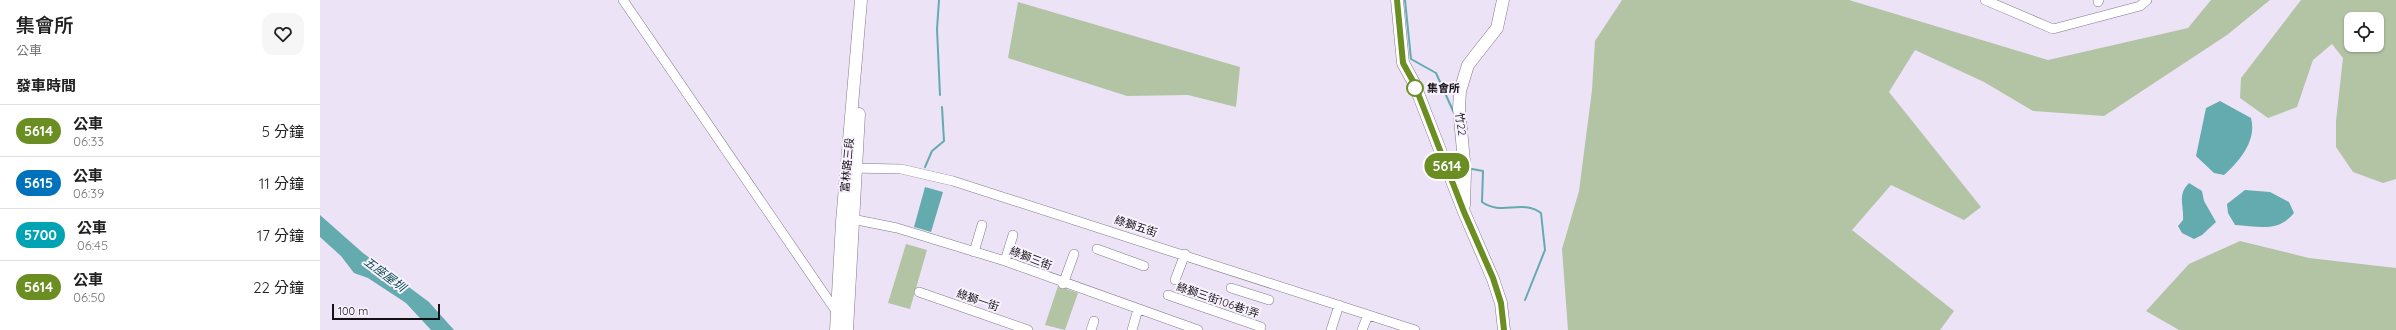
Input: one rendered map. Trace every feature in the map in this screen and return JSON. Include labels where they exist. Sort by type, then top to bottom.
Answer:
[{"type":"main road","name":"富林路三段","points":[[845,329],[852,219],[851,168],[861,0]]},
{"type":"main road","name":"富林路三段","points":[[845,329],[837,313],[869,0]]},
{"type":"main road","points":[[1397,0],[1403,63],[1414,83],[1464,212],[1493,278],[1501,303],[1504,330]]},
{"type":"main road","name":"竹22","points":[[1464,212],[1466,172],[1459,108],[1460,92],[1468,66],[1489,41],[1497,28],[1503,0]]},
{"type":"street","points":[[623,0],[837,313]]},
{"type":"street","points":[[1985,0],[2054,29],[2140,6],[2147,0]]},
{"type":"street","name":"綠獅五街","points":[[851,168],[901,169],[954,181],[1368,314],[1389,326],[1415,330]]},
{"type":"street","name":"綠獅三街","points":[[852,219],[897,228],[1005,261],[1063,284],[1198,330]]},
{"type":"street","points":[[974,252],[982,225]]},
{"type":"street","points":[[1005,261],[1013,235]]},
{"type":"street","points":[[1097,249],[1144,266]]},
{"type":"street","points":[[1063,284],[1074,254]]},
{"type":"street","points":[[1175,280],[1185,254]]},
{"type":"street","points":[[1232,288],[1269,300]]},
{"type":"street","name":"綠獅一街","points":[[919,292],[1028,330]]},
{"type":"street","name":"綠獅三街106巷1弄","points":[[1168,295],[1261,327]]},
{"type":"street","points":[[1331,330],[1339,305]]},
{"type":"street","points":[[1132,330],[1138,309]]},
{"type":"street","points":[[1362,330],[1368,314]]},
{"type":"shaded area","points":[[1622,0],[1849,0],[2048,60],[2188,28],[2211,0],[2270,0],[2227,35],[2104,116],[2033,111],[1984,82],[1915,50],[1889,92],[1981,207],[1964,220],[1891,185],[1852,230],[1954,311],[1940,330],[1568,330],[1562,249],[1579,191],[1592,90],[1595,41]]},
{"type":"shaded area","points":[[2301,0],[2396,0],[2396,179],[2383,183],[2353,172],[2336,147],[2336,121],[2343,58],[2332,44],[2313,60],[2297,107],[2268,118],[2240,98],[2241,78]]},
{"type":"shaded area","points":[[1018,2],[1240,67],[1236,107],[1188,95],[1127,96],[1008,58]]},
{"type":"shaded area","points":[[2240,241],[2309,258],[2396,268],[2396,330],[2179,330],[2146,311],[2189,264]]},
{"type":"shaded area","points":[[906,244],[927,250],[910,309],[888,303]]},
{"type":"shaded area","points":[[1058,286],[1078,293],[1065,330],[1045,325]]},
{"type":"water","points":[[2220,101],[2251,118],[2252,126],[2252,134],[2246,150],[2224,175],[2214,173],[2196,156],[2206,108]]},
{"type":"water","points":[[2189,183],[2202,191],[2204,201],[2216,222],[2202,235],[2194,239],[2182,233],[2178,226],[2183,220],[2183,192]]},
{"type":"water","points":[[925,187],[943,192],[931,232],[914,227]]},
{"type":"water","points":[[2245,190],[2270,192],[2289,202],[2294,213],[2288,219],[2274,226],[2260,227],[2235,225],[2228,213],[2227,204]]},
{"type":"water","name":"五座屋圳","points":[[320,215],[363,253],[429,302],[454,330],[431,330],[406,303],[368,278],[354,273],[341,256],[320,237]]},
{"type":"waterway","points":[[939,0],[937,29],[940,95]]},
{"type":"waterway","points":[[1405,0],[1411,59],[1436,73],[1454,113]]},
{"type":"waterway","points":[[925,167],[932,151],[944,141],[942,107]]},
{"type":"waterway","points":[[1472,169],[1483,171],[1482,202],[1497,208],[1526,207],[1541,213],[1545,250],[1525,300]]},
{"type":"bus line","name":"5614","points":[[1397,0],[1403,63],[1414,83],[1451,175],[1464,212],[1493,278],[1501,303],[1501,314],[1504,330]]},
{"type":"place","name":"集會所","points":[[1415,88]]}]
